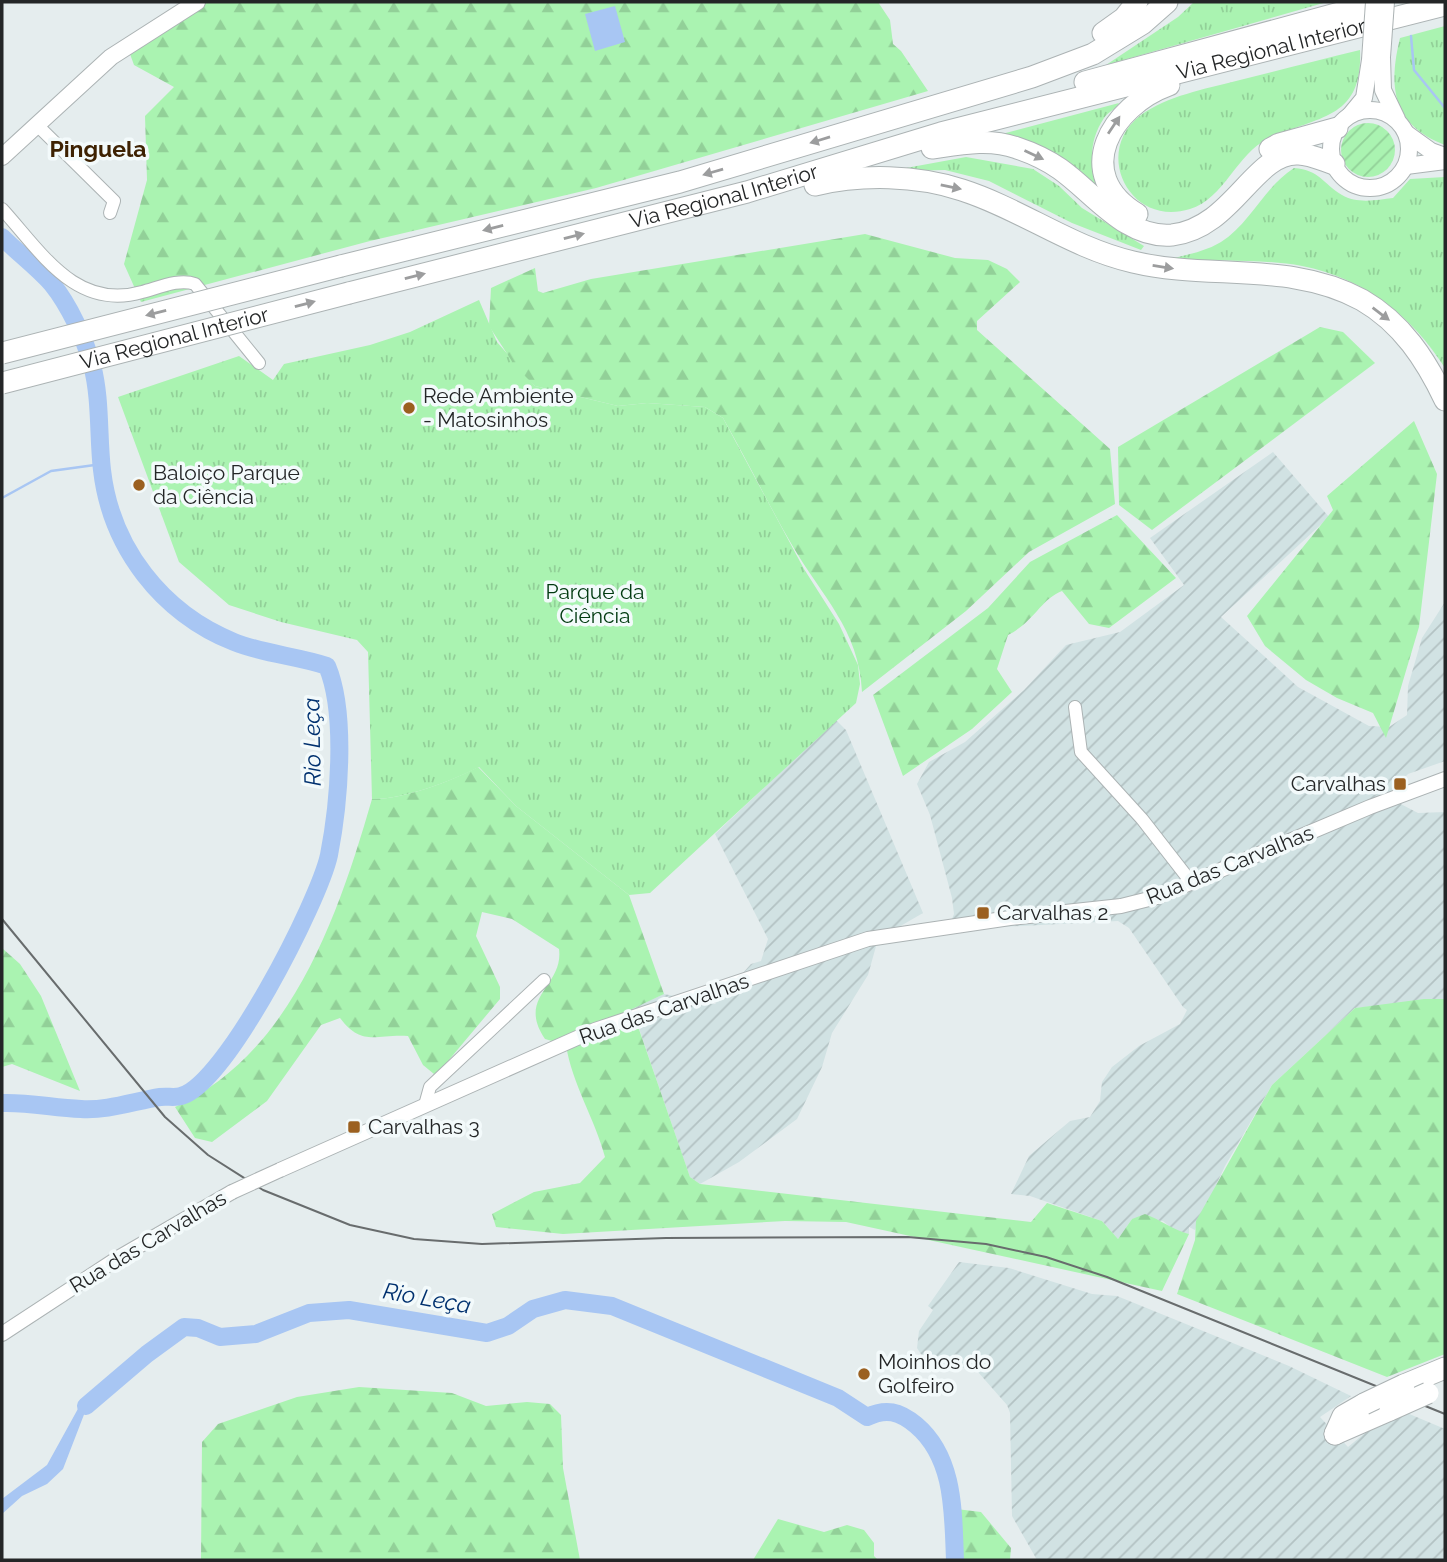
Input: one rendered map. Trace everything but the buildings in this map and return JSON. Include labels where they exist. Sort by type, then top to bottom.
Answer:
[{"type":"highway","points":[[1032,77],[1110,29],[1137,2]]},
{"type":"highway","name":"Via Regional Interior","points":[[2,353],[680,182],[1032,77],[1093,54],[1142,23],[1167,2]]},
{"type":"highway","points":[[862,128],[922,124],[1380,2]]},
{"type":"highway","name":"Via Regional Interior","points":[[2,383],[747,192],[941,133],[1445,5]]},
{"type":"highway","points":[[1255,55],[1157,90],[1126,109],[1108,135],[1104,169],[1108,184],[1127,208],[1157,222],[1194,217],[1218,203],[1248,167],[1271,148],[1343,122]]},
{"type":"highway","points":[[871,156],[963,143],[988,142],[1014,146],[1060,169],[1100,203],[1137,229],[1152,234],[1169,235],[1190,232],[1210,223],[1257,175],[1282,156],[1310,155],[1334,164]]},
{"type":"highway","points":[[747,192],[782,193],[853,178],[923,182],[961,189],[1098,251],[1132,262],[1196,271],[1280,276],[1318,283],[1363,301],[1389,320],[1411,341],[1431,369],[1445,400]]},
{"type":"highway","points":[[1436,1388],[1335,1434],[1343,1416],[1445,1368]]},
{"type":"main road","points":[[2,157],[111,57],[197,2]]},
{"type":"main road","points":[[1374,2],[1376,58],[1383,90],[1409,144],[1406,166],[1398,177],[1376,188],[1350,183],[1334,164],[1331,152],[1343,122],[1364,98],[1376,58],[1386,2]]},
{"type":"main road","points":[[1343,122],[1360,111],[1382,111],[1431,151],[1445,159]]},
{"type":"main road","points":[[1406,166],[1445,159]]},
{"type":"street","points":[[36,124],[114,201],[110,213]]},
{"type":"street","points":[[2,209],[76,287],[117,297],[180,282],[195,284],[259,363]]},
{"type":"street","points":[[1075,707],[1081,752],[1142,819],[1191,882]]},
{"type":"street","name":"Rua das Carvalhas","points":[[2,1334],[118,1258],[232,1192],[596,1030],[868,939],[1010,918],[1121,906],[1157,897],[1370,807],[1445,779]]},
{"type":"street","points":[[425,1105],[430,1087],[544,979]]},
{"type":"shaded area","points":[[1273,452],[1329,517],[1221,617],[1298,687],[1369,726],[1389,727],[1407,715],[1408,686],[1422,638],[1445,602],[1445,761],[1408,774],[1398,784],[1395,801],[1418,813],[1445,812],[1445,999],[1355,1008],[1272,1085],[1225,1166],[1195,1230],[1189,1227],[1189,1234],[1175,1231],[1163,1221],[1132,1219],[1118,1239],[1102,1221],[1030,1196],[1011,1194],[1029,1156],[1070,1121],[1090,1117],[1100,1101],[1102,1082],[1112,1067],[1139,1046],[1180,1024],[1187,1010],[1129,928],[1118,921],[960,929],[950,924],[954,914],[952,898],[930,815],[917,784],[929,762],[965,742],[1024,690],[1066,645],[1120,632],[1184,585],[1150,538]]},
{"type":"shaded area","points":[[836,720],[846,730],[923,913],[878,939],[868,975],[832,1033],[822,1067],[797,1119],[739,1162],[700,1184],[690,1177],[632,1008],[664,994],[715,1004],[751,964],[761,961],[768,939],[715,834]]},
{"type":"shaded area","points":[[959,1262],[1009,1268],[1092,1294],[1117,1296],[1289,1366],[1351,1396],[1320,1417],[1348,1447],[1371,1428],[1407,1413],[1445,1429],[1445,1560],[1037,1560],[1012,1516],[1010,1413],[1007,1405],[978,1372],[970,1367],[947,1370],[928,1365],[917,1348],[919,1331],[933,1310],[928,1306]]},
{"type":"green space","points":[[208,2],[878,2],[890,20],[893,44],[901,51],[928,91],[596,188],[370,241],[141,302],[124,264],[147,180],[145,116],[174,87],[134,65],[130,54]]},
{"type":"green space","points":[[1194,2],[1327,2],[1106,65],[1178,17]]},
{"type":"green space","points":[[1445,26],[1445,145],[1427,137],[1404,115],[1395,88],[1395,73],[1400,38]]},
{"type":"green space","points":[[1360,50],[1359,73],[1354,90],[1346,103],[1320,119],[1268,139],[1257,146],[1202,204],[1190,209],[1168,212],[1150,207],[1135,197],[1124,183],[1119,166],[1119,148],[1127,130],[1151,108],[1199,90]]},
{"type":"green space","points":[[1119,103],[1104,118],[1093,146],[1093,165],[1103,193],[1042,147],[1015,138],[999,138],[998,135]]},
{"type":"green space","points":[[1368,123],[1387,131],[1395,150],[1387,169],[1368,177],[1349,169],[1341,150],[1349,131]]},
{"type":"green space","points":[[966,157],[1033,169],[1059,186],[1082,208],[1144,246],[1141,250],[1072,223],[989,181],[945,170],[906,171],[906,168]]},
{"type":"green space","points":[[1294,168],[1310,171],[1342,195],[1361,200],[1393,198],[1410,179],[1445,177],[1445,368],[1402,316],[1366,290],[1346,280],[1325,272],[1287,264],[1174,258],[1210,248],[1221,242],[1240,226],[1274,185]]},
{"type":"green space","points":[[865,234],[955,258],[988,260],[1007,269],[1020,282],[977,321],[977,330],[1110,449],[1115,504],[1029,552],[966,611],[862,692],[854,650],[837,614],[803,564],[723,418],[705,407],[647,403],[618,406],[535,386],[515,366],[489,326],[491,288],[535,268],[538,291],[543,293],[591,279]]},
{"type":"green space","name":"Parque da Ciência","points":[[479,300],[497,342],[535,386],[618,406],[647,403],[705,407],[723,418],[804,569],[839,624],[858,665],[860,684],[856,703],[650,893],[629,895],[516,806],[479,767],[426,789],[372,799],[368,652],[357,640],[281,622],[229,605],[179,562],[118,397],[239,356],[273,380],[284,364],[370,345],[410,332]]},
{"type":"green space","points":[[1320,327],[1343,332],[1375,363],[1152,530],[1119,505],[1118,447]]},
{"type":"green space","points":[[1414,421],[1437,474],[1419,627],[1386,738],[1373,713],[1337,698],[1306,680],[1265,646],[1247,616],[1333,510],[1327,496]]},
{"type":"green space","points":[[1117,515],[1176,578],[1109,628],[1089,624],[1062,591],[1055,595],[1008,635],[997,669],[1012,692],[972,729],[903,776],[873,695],[988,608],[1030,562]]},
{"type":"green space","points":[[478,767],[516,806],[629,895],[664,994],[632,1009],[690,1177],[700,1184],[1031,1222],[1047,1203],[1102,1221],[1118,1239],[1132,1219],[1145,1214],[1189,1234],[1162,1291],[846,1222],[785,1221],[563,1234],[496,1227],[492,1214],[534,1192],[580,1183],[605,1157],[573,1074],[566,1045],[545,1039],[537,1024],[538,1001],[555,973],[559,962],[559,949],[512,919],[482,912],[476,936],[500,987],[500,999],[438,1073],[434,1074],[423,1065],[408,1036],[362,1036],[355,1033],[340,1018],[321,1025],[267,1101],[212,1142],[195,1138],[175,1107],[216,1083],[250,1053],[280,1016],[305,976],[326,933],[344,888],[372,799],[426,789]]},
{"type":"green space","points":[[2,948],[20,964],[41,996],[80,1091],[12,1064],[2,1067]]},
{"type":"green space","points":[[1445,999],[1445,1354],[1387,1377],[1177,1294],[1195,1240],[1196,1221],[1272,1085],[1355,1008]]},
{"type":"green space","points":[[359,1387],[452,1393],[486,1406],[527,1402],[550,1404],[561,1415],[563,1468],[580,1560],[201,1560],[202,1442],[218,1424],[297,1397]]},
{"type":"green space","points":[[948,1508],[981,1512],[1011,1548],[1010,1560],[950,1560],[946,1527]]},
{"type":"green space","points":[[778,1519],[824,1532],[847,1525],[864,1530],[874,1543],[874,1556],[878,1560],[753,1560]]},
{"type":"water","points":[[615,6],[625,42],[595,51],[585,14]]},
{"type":"water","points":[[102,1383],[105,1394],[85,1412],[63,1469],[47,1484],[22,1496],[2,1514],[2,1499],[47,1465],[85,1396]]},
{"type":"waterway","points":[[1411,36],[1414,70],[1445,108]]},
{"type":"waterway","name":"Rio Leça","points":[[2,237],[52,284],[70,312],[85,344],[97,391],[102,470],[107,499],[116,526],[144,574],[184,614],[208,629],[245,646],[327,666],[337,708],[339,733],[336,811],[329,855],[322,878],[290,948],[245,1027],[222,1060],[200,1084],[179,1097],[160,1097],[100,1109],[2,1103]]},
{"type":"waterway","points":[[2,498],[51,471],[102,464]]},
{"type":"waterway","name":"Rio Leça","points":[[86,1406],[147,1354],[184,1327],[198,1328],[220,1337],[256,1334],[309,1313],[349,1310],[487,1333],[508,1326],[533,1309],[565,1300],[612,1306],[838,1398],[867,1417],[880,1412],[892,1412],[910,1420],[929,1438],[945,1470],[952,1505],[955,1560]]},
{"type":"tram line","points":[[2,919],[165,1117],[208,1155],[263,1190],[350,1225],[414,1239],[482,1244],[666,1238],[908,1237],[986,1244],[1046,1257],[1107,1277],[1445,1414]]},
{"type":"place","name":"Rede Ambiente - Matosinhos","points":[[409,408]]},
{"type":"place","name":"Baloiço Parque da Ciência","points":[[139,485]]},
{"type":"place","name":"Carvalhas","points":[[1400,784]]},
{"type":"place","name":"Carvalhas 2","points":[[983,913]]},
{"type":"place","name":"Carvalhas 3","points":[[354,1127]]},
{"type":"place","name":"Moinhos do Golfeiro","points":[[864,1374]]},
{"type":"district","name":"Pinguela","points":[[98,149]]}]
